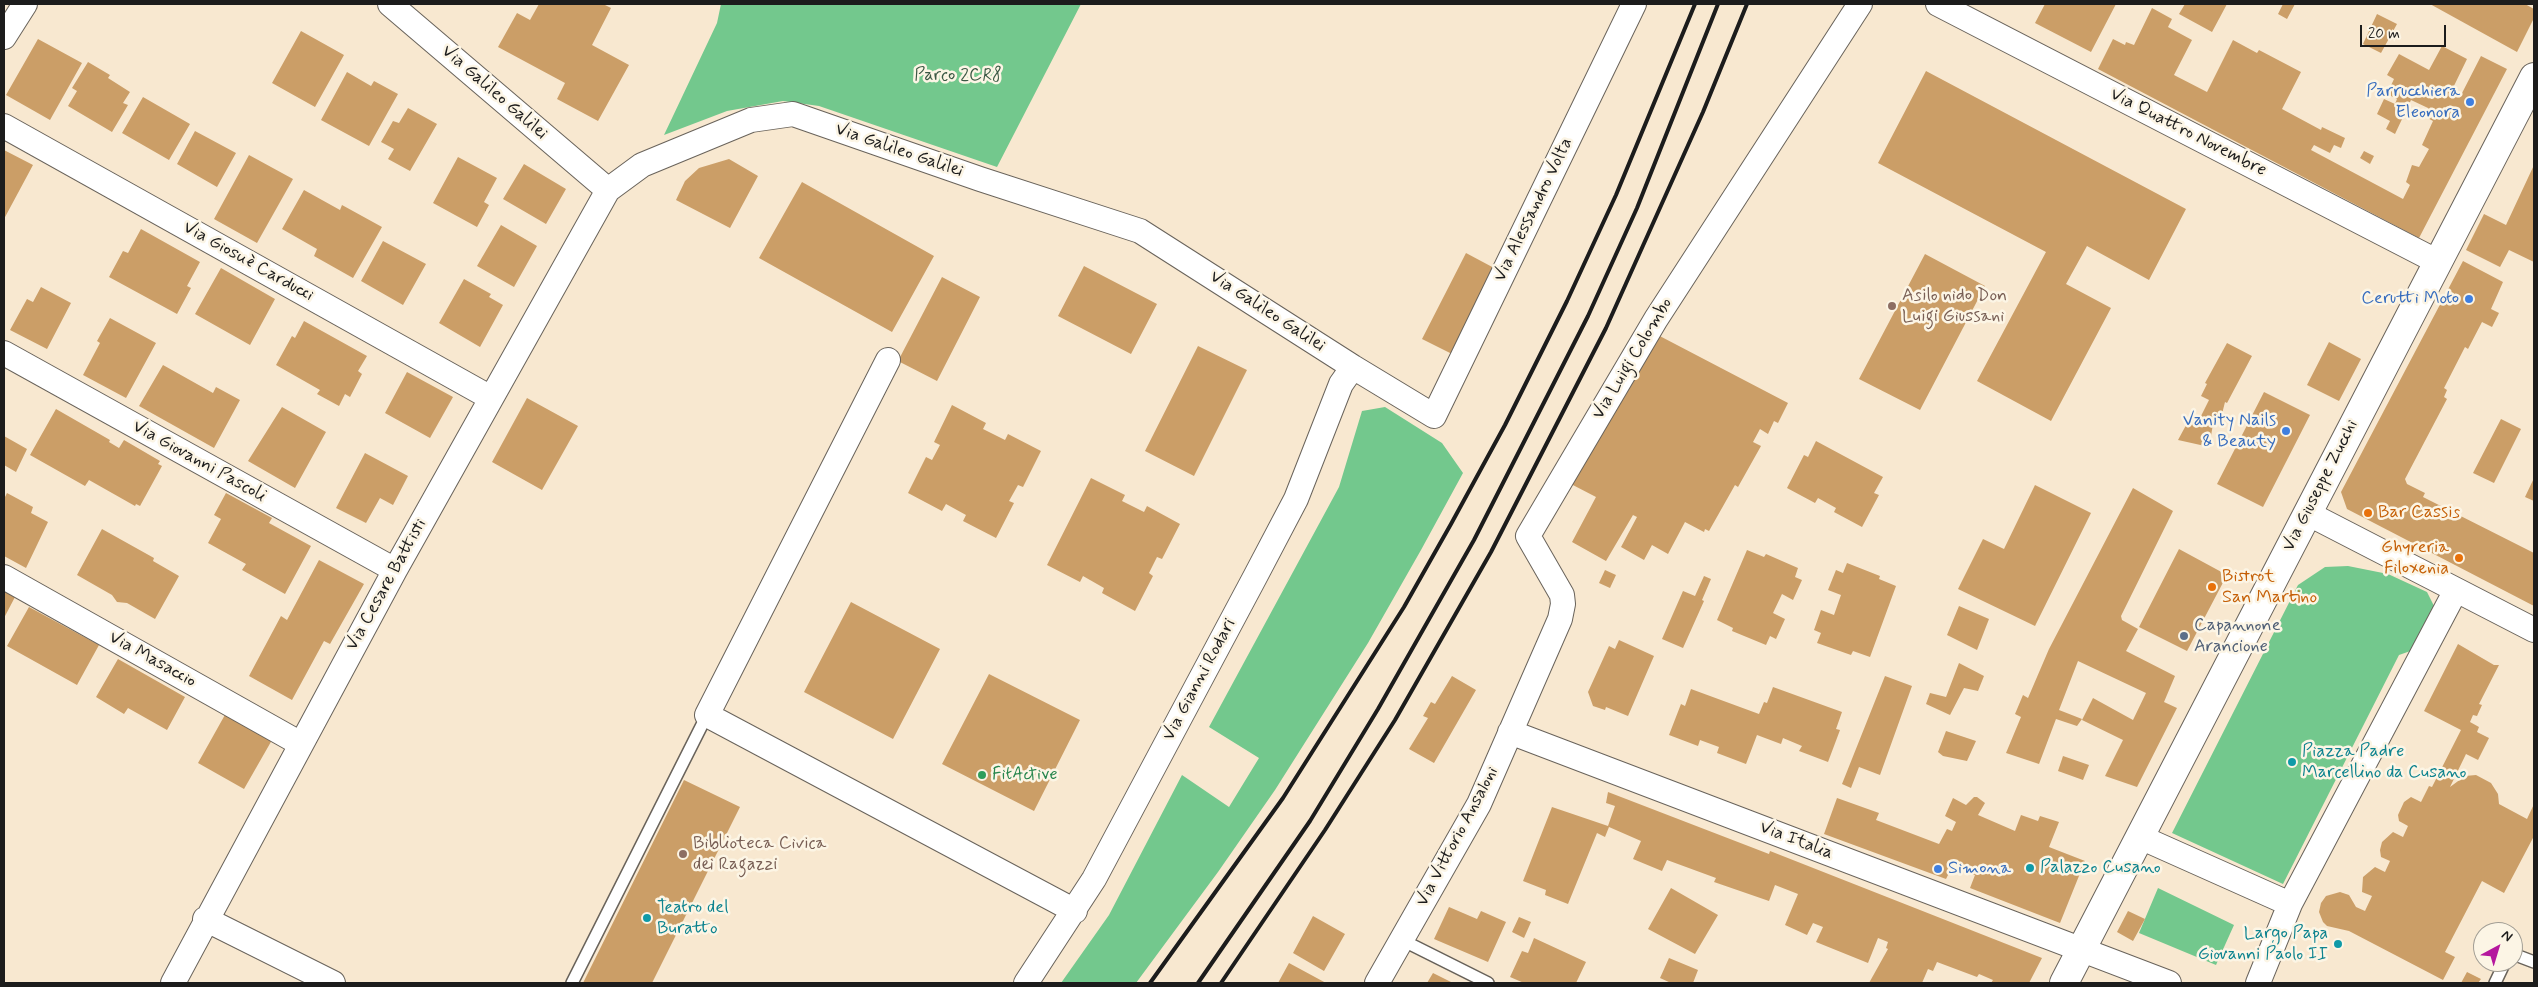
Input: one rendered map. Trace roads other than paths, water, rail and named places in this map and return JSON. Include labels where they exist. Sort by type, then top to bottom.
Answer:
[{"type":"street","points":[[4,37],[26,4]]},
{"type":"street","name":"Via Galileo Galilei","points":[[390,4],[608,190],[642,165],[751,120],[793,114],[980,179],[1140,231],[1353,367],[1434,416]]},
{"type":"street","name":"Via Alessandro Volta","points":[[1434,416],[1634,4]]},
{"type":"street","name":"Via Luigi Colombo","points":[[1510,732],[1563,610],[1559,590],[1528,536],[1656,319],[1860,4]]},
{"type":"street","name":"Via Quattro Novembre","points":[[1938,4],[2438,262]]},
{"type":"street","name":"Via Giuseppe Zucchi","points":[[2064,983],[2307,513],[2533,84]]},
{"type":"street","name":"Via Giosuè Carducci","points":[[4,126],[492,398]]},
{"type":"street","name":"Via Cesare Battisti","points":[[172,983],[395,570],[608,190]]},
{"type":"street","name":"Via Giovanni Pascoli","points":[[4,353],[395,570]]},
{"type":"street","points":[[888,360],[707,715],[1075,911]]},
{"type":"street","name":"Via Gianni Rodari","points":[[1026,983],[1075,911],[1296,499],[1341,384],[1353,367]]},
{"type":"street","points":[[2307,513],[2534,630]]},
{"type":"street","name":"Via Masaccio","points":[[4,577],[301,744]]},
{"type":"street","points":[[2258,983],[2290,904],[2456,590]]},
{"type":"street","name":"Via Vittorio Ansaloni","points":[[1377,983],[1480,804],[1510,732]]},
{"type":"street","name":"Via Italia","points":[[1510,732],[2169,983]]},
{"type":"street","points":[[2140,837],[2290,904]]},
{"type":"street","points":[[205,919],[333,983]]},
{"type":"lane","points":[[572,983],[707,715]]},
{"type":"lane","points":[[1402,940],[1488,983]]},
{"type":"railway","points":[[1150,983],[1283,798],[1404,607],[1451,524],[1505,425],[1567,301],[1616,195],[1695,4]]},
{"type":"railway","points":[[1198,983],[1310,821],[1378,709],[1474,540],[1588,316],[1637,208],[1718,4]]},
{"type":"railway","points":[[1221,983],[1325,830],[1395,720],[1491,552],[1606,328],[1703,112],[1747,4]]},
{"type":"place","name":"Parrucchiera Eleonora","points":[[2470,102]]},
{"type":"place","name":"Cerutti Moto","points":[[2469,299]]},
{"type":"place","name":"Asilo nido Don Luigi Giussani","points":[[1892,306]]},
{"type":"place","name":"Vanity Nails & Beauty","points":[[2286,431]]},
{"type":"place","name":"Bar Cassis","points":[[2368,513]]},
{"type":"place","name":"Ghyreria Filoxenia","points":[[2459,558]]},
{"type":"place","name":"Bistrot San Martino","points":[[2212,587]]},
{"type":"place","name":"Capannone Arancione","points":[[2184,636]]},
{"type":"place","name":"Piazza Padre Marcellino da Cusano","points":[[2292,762]]},
{"type":"place","name":"FitActive","points":[[982,775]]},
{"type":"place","name":"Biblioteca Civica dei Ragazzi","points":[[683,854]]},
{"type":"place","name":"Palazzo Cusano","points":[[2030,868]]},
{"type":"place","name":"Simona","points":[[1938,869]]},
{"type":"place","name":"Teatro del Buratto","points":[[647,918]]},
{"type":"place","name":"Largo Papa Giovanni Paolo II","points":[[2338,944]]},
{"type":"park label","name":"Parco 2CR8","points":[[958,76]]}]
